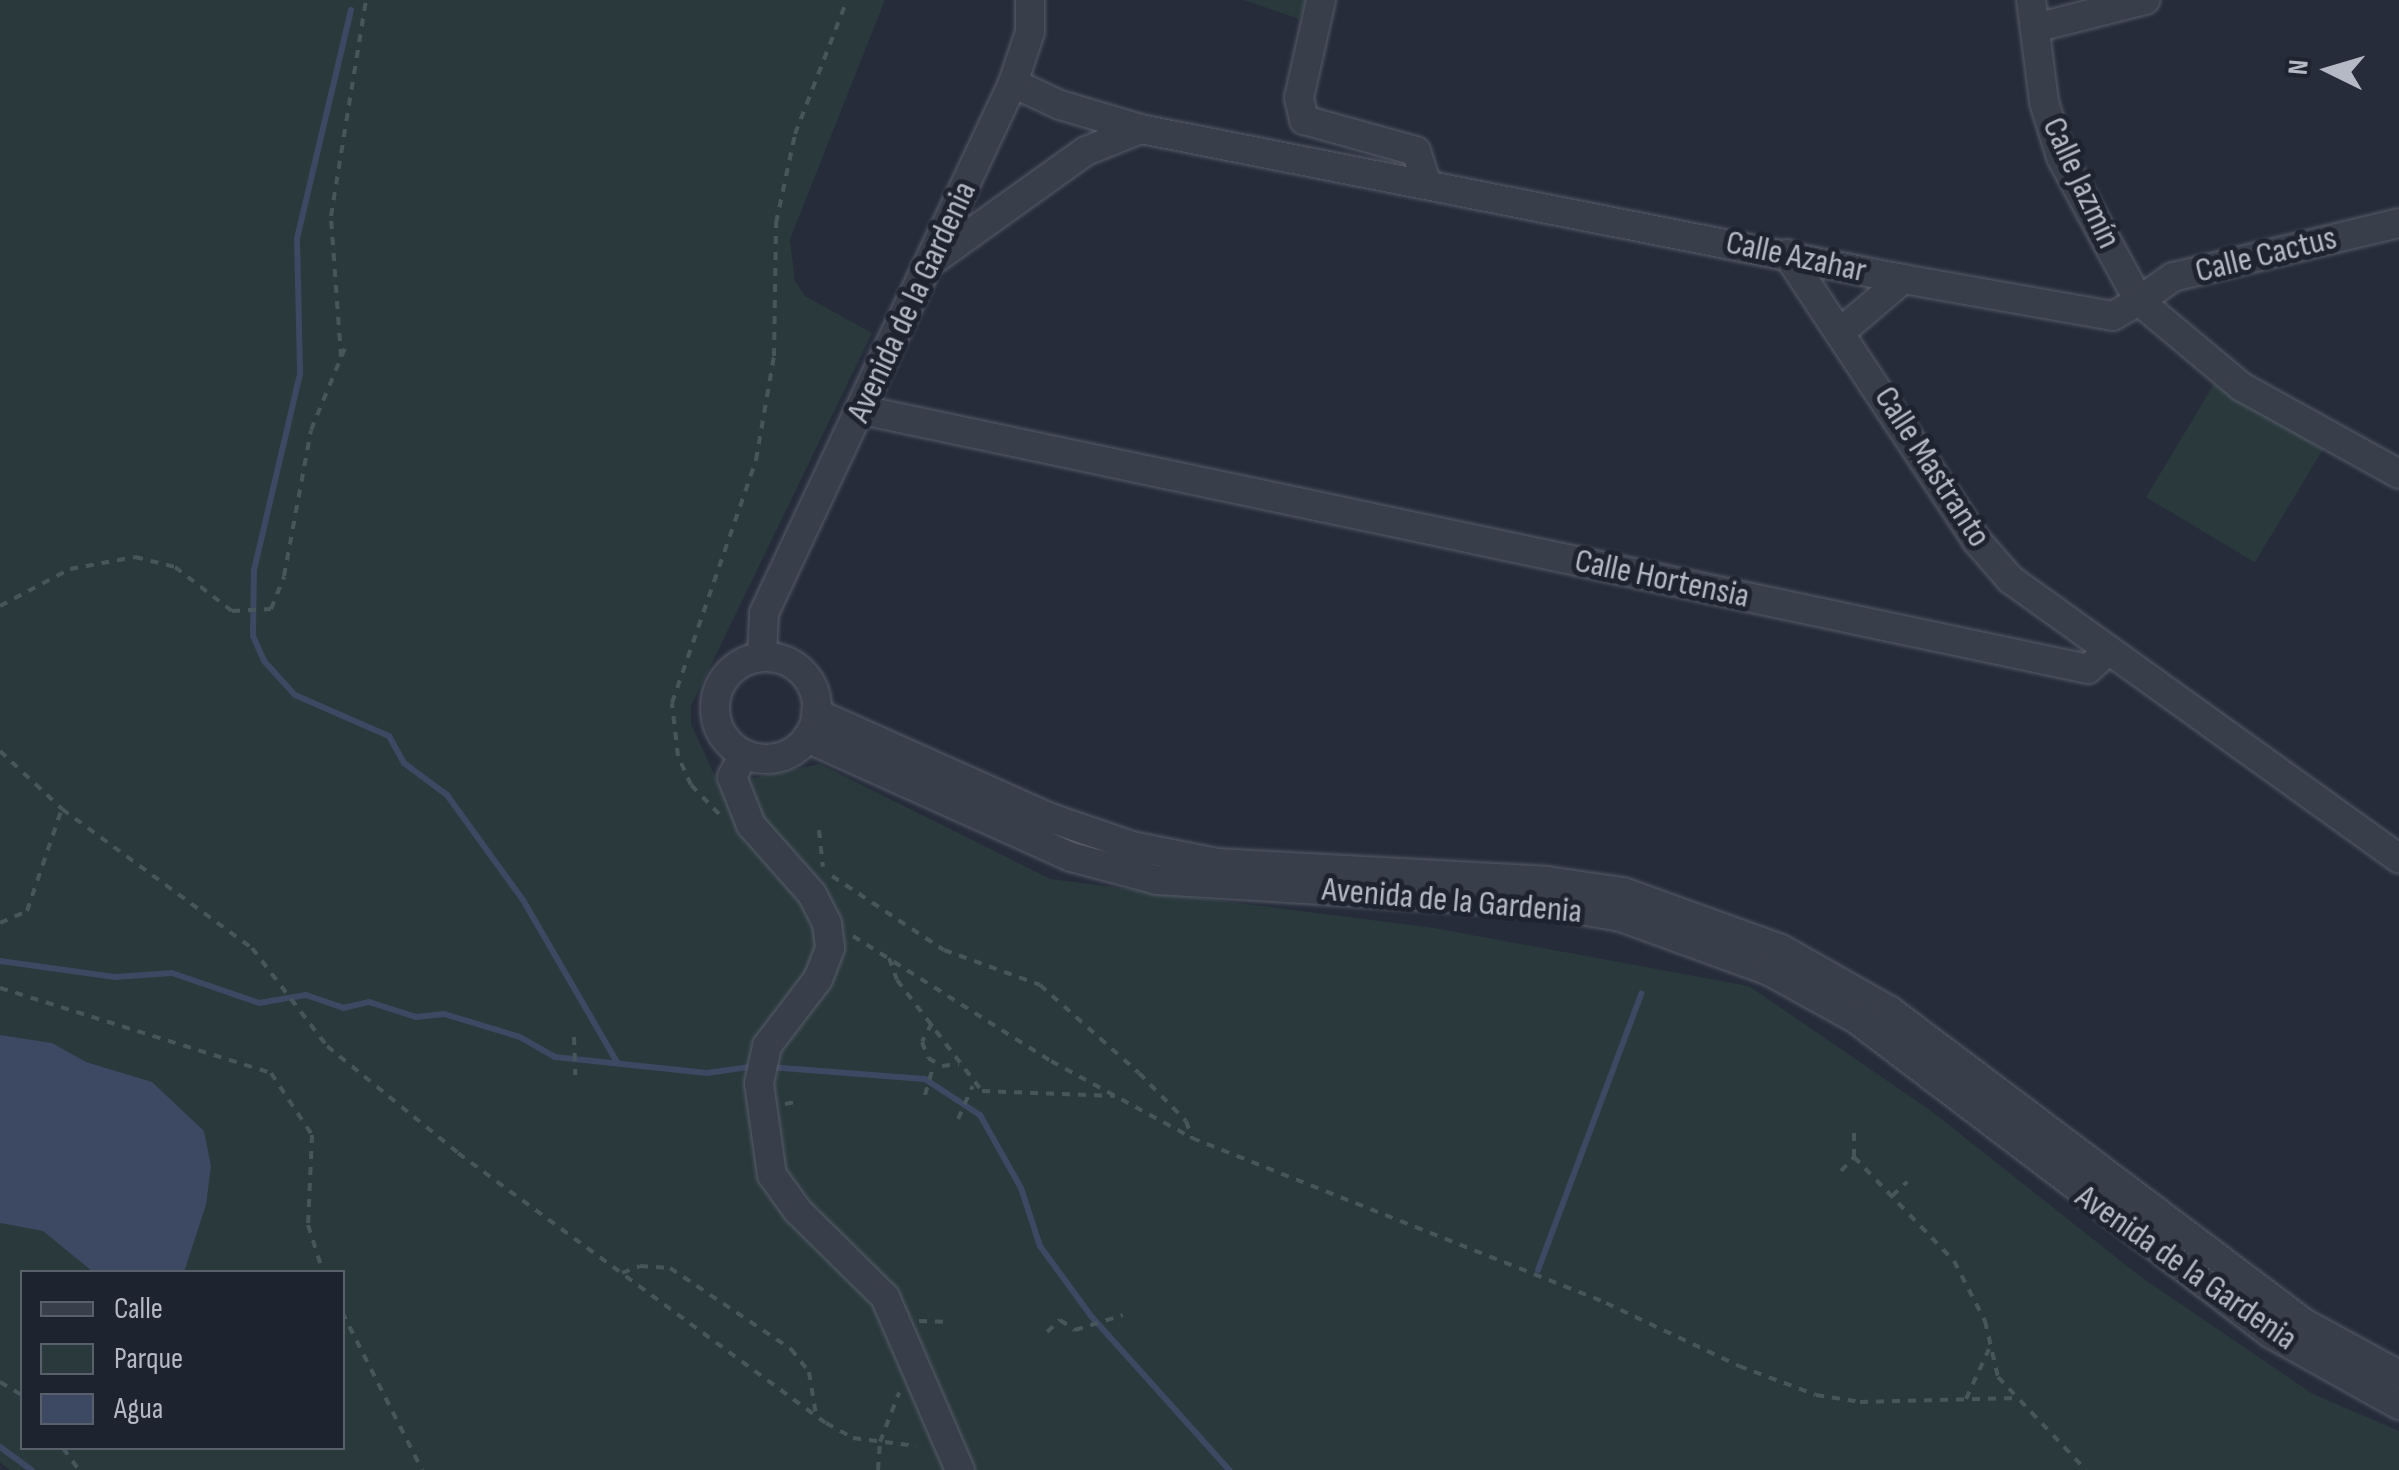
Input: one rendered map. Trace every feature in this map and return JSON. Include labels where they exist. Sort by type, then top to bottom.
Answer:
[{"type":"street","name":"Avenida de la Gardenia","points":[[762,656],[764,613],[934,260],[1013,83],[1030,32],[1030,0]]},
{"type":"street","points":[[1321,0],[1299,98],[1304,120],[1416,151],[1427,184]]},
{"type":"street","name":"Calle Jazmín","points":[[2031,0],[2044,102],[2061,157],[2140,301]]},
{"type":"street","points":[[2035,28],[2145,0]]},
{"type":"street","name":"Calle Azahar","points":[[1013,83],[1060,105],[1140,129],[1903,279],[2113,316],[2140,301]]},
{"type":"street","points":[[934,260],[1086,151],[1140,129]]},
{"type":"street","name":"Calle Cactus","points":[[2140,301],[2173,277],[2399,223]]},
{"type":"street","name":"Calle Mastranto","points":[[1787,254],[1843,330],[1977,541],[2042,607],[2106,654]]},
{"type":"street","points":[[1843,330],[1903,279]]},
{"type":"street","points":[[2140,301],[2242,386],[2399,474]]},
{"type":"street","name":"Calle Hortensia","points":[[862,410],[2088,668],[2106,654]]},
{"type":"street","points":[[2106,654],[2399,860]]},
{"type":"street","points":[[762,656],[793,664],[806,675],[812,726],[778,758],[744,754],[720,731],[716,698],[732,669],[762,656]]},
{"type":"street","name":"Avenida de la Gardenia","points":[[812,726],[1048,818],[1132,846],[1216,863],[1548,881],[1623,892],[1684,910],[1781,949],[1889,1010],[2142,1205],[2304,1323],[2399,1376]]},
{"type":"street","name":"Avenida de la Gardenia","points":[[812,726],[1071,858],[1157,880],[1544,904],[1622,918],[1769,972],[1856,1019],[2126,1229],[2270,1333],[2399,1406]]},
{"type":"street","points":[[744,754],[732,777],[752,825],[812,894],[828,932],[830,948],[818,979],[767,1046],[760,1083],[772,1174],[798,1211],[885,1298],[960,1470]]},
{"type":"street","points":[[2126,1229],[2142,1205]]},
{"type":"path","points":[[341,357],[331,216],[366,0]]},
{"type":"path","points":[[752,825],[712,809],[691,785],[678,756],[672,703],[756,460],[774,356],[782,195],[795,134],[847,0]]},
{"type":"path","points":[[0,606],[70,569],[135,558],[174,566],[232,611],[265,612],[280,596],[311,430],[345,348]]},
{"type":"path","points":[[0,751],[62,809],[252,948],[326,1046],[458,1153],[816,1415],[853,1438],[916,1446]]},
{"type":"path","points":[[0,923],[26,911],[62,809]]},
{"type":"path","points":[[819,830],[825,871]]},
{"type":"path","points":[[812,863],[944,950],[1053,995],[1186,1121],[1192,1138]]},
{"type":"path","points":[[828,932],[854,936],[1115,1096],[1192,1138],[1606,1303],[1816,1395],[1892,1404],[2018,1398]]},
{"type":"path","points":[[889,958],[896,980],[933,1021],[971,1088],[958,1119]]},
{"type":"path","points":[[0,988],[271,1072],[312,1135],[308,1225],[322,1270]]},
{"type":"path","points":[[926,1095],[933,1066],[922,1042],[933,1021]]},
{"type":"path","points":[[574,1037],[575,1075]]},
{"type":"path","points":[[933,1066],[960,1064]]},
{"type":"path","points":[[971,1088],[1018,1097],[1115,1096]]},
{"type":"path","points":[[1842,1171],[1854,1157],[1854,1130]]},
{"type":"path","points":[[1854,1157],[1963,1275],[1985,1321],[1998,1376],[2086,1470]]},
{"type":"path","points":[[1892,1197],[1908,1182]]},
{"type":"path","points":[[622,1273],[640,1266],[670,1268],[790,1350],[809,1372],[816,1415]]},
{"type":"path","points":[[1047,1332],[1060,1320],[1075,1330],[1122,1315]]},
{"type":"path","points":[[345,1318],[422,1470]]},
{"type":"path","points":[[1964,1401],[1989,1349]]},
{"type":"path","points":[[878,1470],[880,1442],[897,1409],[900,1380]]},
{"type":"green space","points":[[0,0],[885,0],[790,239],[795,281],[805,296],[872,333],[691,706],[691,724],[719,785],[820,764],[1050,879],[1434,928],[1749,986],[1930,1110],[2141,1277],[2313,1394],[2399,1431],[2399,1470],[10,1470],[0,1462]]},
{"type":"green space","points":[[1244,0],[1306,0],[1299,19]]},
{"type":"green space","points":[[2214,384],[2323,449],[2255,563],[2146,497]]},
{"type":"water","points":[[0,1035],[52,1043],[86,1062],[152,1082],[204,1131],[211,1166],[206,1205],[185,1270],[91,1270],[43,1231],[0,1223]]},
{"type":"waterway","points":[[351,10],[297,238],[300,374],[254,570],[253,636],[264,661],[295,695],[389,736],[404,763],[447,795],[523,900],[617,1062]]},
{"type":"waterway","points":[[0,961],[115,977],[172,973],[259,1003],[306,995],[343,1008],[369,1002],[416,1017],[444,1014],[520,1037],[555,1057],[707,1073],[756,1066]]},
{"type":"waterway","points":[[1538,1270],[1641,994]]},
{"type":"waterway","points":[[769,1067],[925,1079],[980,1115],[1021,1188],[1040,1246],[1091,1316],[1229,1470]]},
{"type":"waterway","points":[[0,1447],[32,1470]]}]
